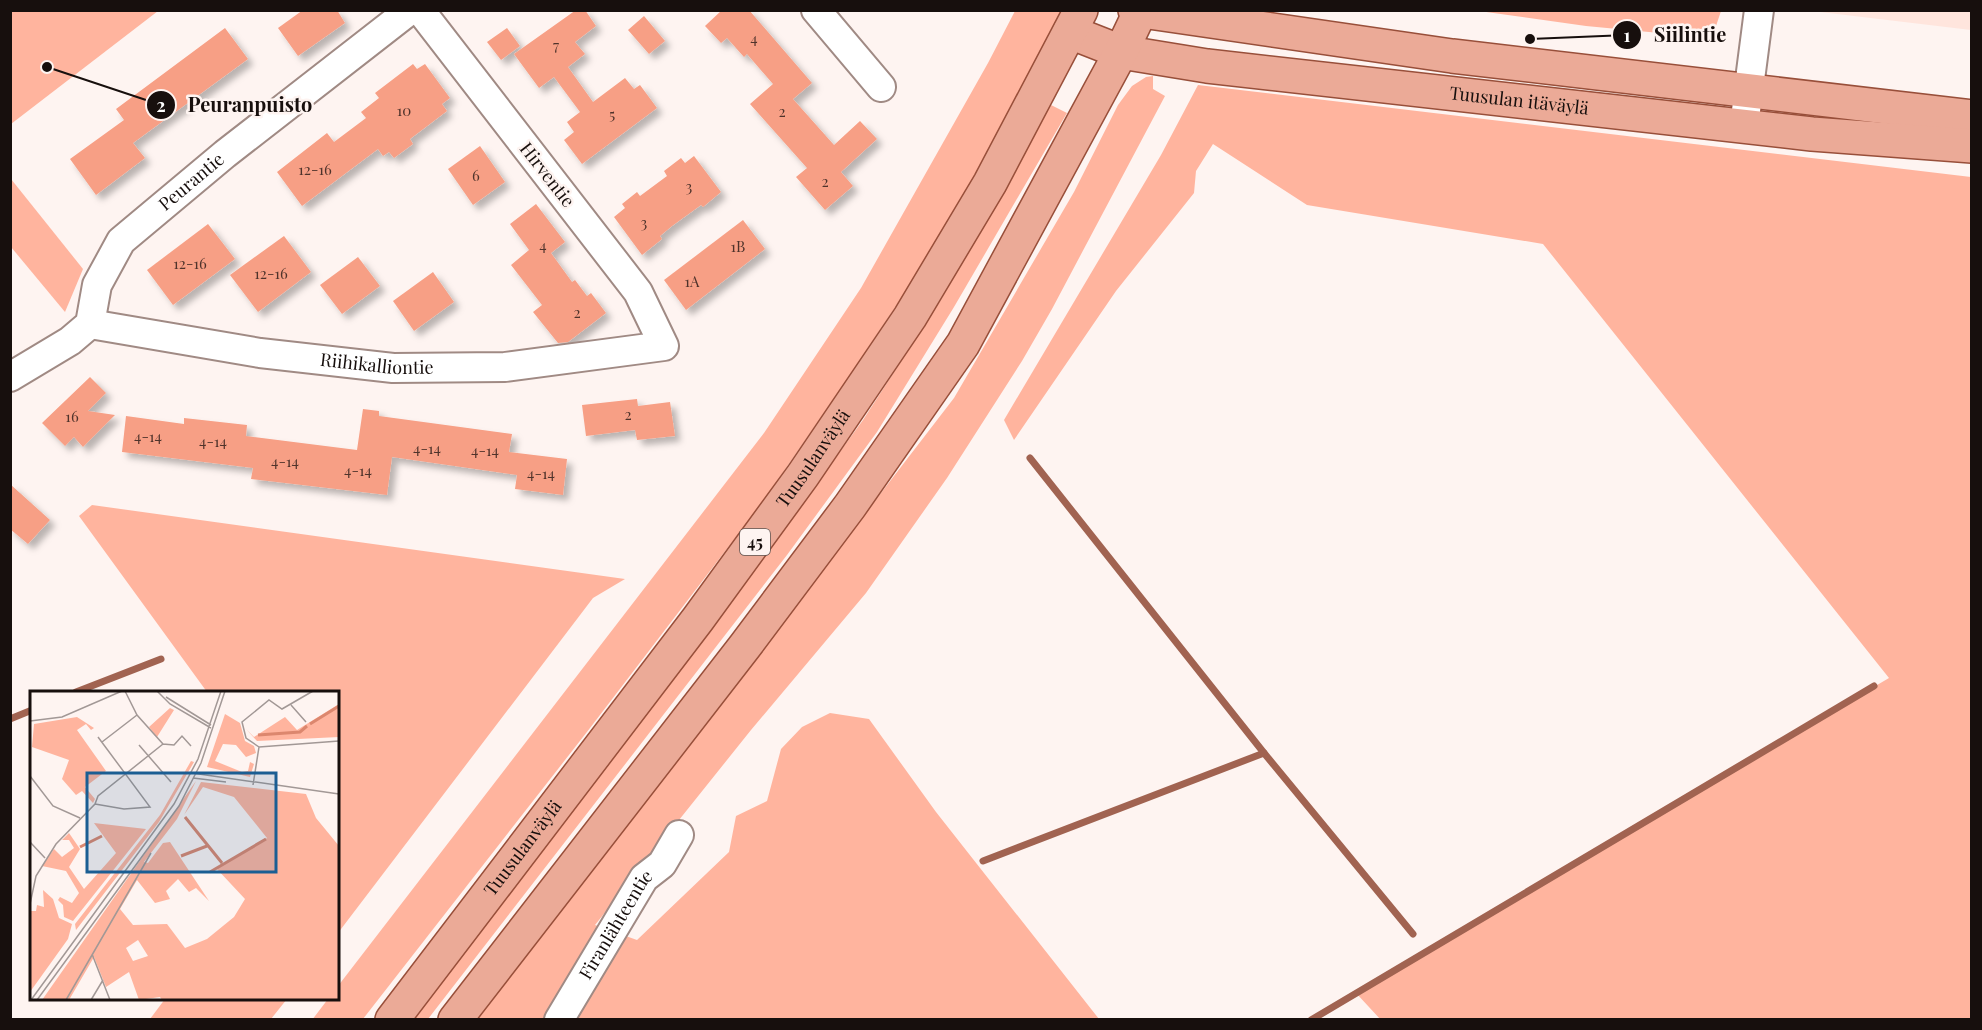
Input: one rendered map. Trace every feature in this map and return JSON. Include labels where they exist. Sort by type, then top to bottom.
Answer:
[{"type":"main road","name":"Tuusulan itäväylä","points":[[1138,11],[1452,56],[1971,117]]},
{"type":"main road","points":[[455,1020],[843,516],[956,354],[1121,52],[1138,11]]},
{"type":"main road","name":"Tuusulan itäväylä","points":[[1076,21],[1121,52],[1208,66],[1812,134],[1971,146]]},
{"type":"main road","name":"Tuusulanväylä","points":[[392,1020],[698,619],[804,475],[910,317],[990,183],[1076,21]]},
{"type":"street","name":"Peurantie","points":[[90,324],[97,285],[121,241],[225,154],[410,10]]},
{"type":"street","name":"Hirventie","points":[[420,10],[638,292],[664,346]]},
{"type":"street","points":[[816,10],[881,87]]},
{"type":"street","points":[[1744,126],[1759,10]]},
{"type":"street","name":"Riihikalliontie","points":[[90,324],[260,353],[393,368],[505,367],[664,346]]},
{"type":"street","points":[[10,378],[70,341],[90,324]]},
{"type":"street","name":"Firanlähteentie","points":[[559,1020],[644,878],[662,864],[679,835]]},
{"type":"shaded area","points":[[11,10],[158,10],[158,11],[11,124]]},
{"type":"shaded area","points":[[1721,10],[1712,38],[1586,26],[1479,11]]},
{"type":"shaded area","points":[[1015,11],[1065,11],[1030,81],[932,252],[762,503],[363,1019],[312,1020],[327,1000],[339,1000],[339,985],[764,433],[861,288]]},
{"type":"shaded area","points":[[1812,11],[1971,11],[1971,30]]},
{"type":"shaded area","points":[[1153,76],[1153,89],[1165,96],[1052,309],[1022,361],[947,478],[866,593],[751,730],[595,925],[637,940],[729,852],[736,816],[767,801],[781,749],[802,727],[830,713],[869,719],[936,812],[1099,1019],[471,1020],[661,779],[954,398],[1074,192],[1118,105],[1132,86],[1146,77]]},
{"type":"shaded area","points":[[1198,85],[1971,177],[1971,1019],[1381,1020],[1356,993],[1889,678],[1543,244],[1307,205],[1213,144],[1196,171],[1194,193],[1116,291],[1014,440],[1004,420],[1161,155]]},
{"type":"shaded area","points":[[1051,105],[1067,113],[954,307],[877,432],[787,555],[428,1019],[407,1020],[775,541],[863,420],[942,298]]},
{"type":"shaded area","points":[[11,179],[83,269],[65,312],[11,247]]},
{"type":"shaded area","points":[[92,505],[625,579],[593,598],[339,932],[339,691],[206,691],[79,516]]},
{"type":"shaded area","points":[[164,1000],[286,1000],[271,1019],[150,1019]]},
{"type":"building","points":[[303,10],[337,10],[345,23],[298,56],[278,28]]},
{"type":"building","points":[[576,10],[585,10],[596,26],[575,42],[585,54],[568,67],[593,102],[625,78],[634,89],[640,85],[657,108],[582,164],[564,140],[574,132],[567,122],[580,112],[554,77],[539,88],[514,54]]},
{"type":"building","points":[[722,10],[749,10],[812,83],[793,99],[834,145],[860,121],[877,139],[841,172],[853,186],[825,210],[796,177],[807,168],[750,104],[773,84],[747,54],[744,57],[727,38],[721,43],[705,26]]},
{"type":"building","points":[[644,16],[665,41],[649,54],[628,30]]},
{"type":"building","points":[[225,28],[248,59],[133,143],[145,158],[96,195],[70,159],[124,120],[116,109]]},
{"type":"building","points":[[507,28],[520,46],[501,60],[487,42]]},
{"type":"building","points":[[413,64],[417,69],[425,64],[450,98],[442,104],[447,111],[410,139],[413,144],[394,158],[389,152],[383,156],[378,149],[302,206],[277,172],[327,133],[334,142],[366,118],[361,112],[379,98],[375,93]]},
{"type":"building","points":[[480,146],[505,182],[473,205],[448,169]]},
{"type":"building","points":[[694,156],[721,192],[703,207],[701,205],[672,226],[660,236],[662,239],[642,255],[614,217],[625,208],[622,204],[637,192],[640,196],[667,176],[664,171],[681,158],[685,163]]},
{"type":"building","points":[[536,204],[565,242],[551,253],[572,282],[575,280],[587,296],[591,293],[606,313],[568,342],[558,343],[533,312],[542,305],[511,265],[529,250],[510,224]]},
{"type":"building","points":[[743,220],[765,249],[686,310],[664,280]]},
{"type":"building","points":[[208,224],[235,259],[173,305],[147,270]]},
{"type":"building","points":[[284,236],[311,272],[258,312],[230,275]]},
{"type":"building","points":[[358,257],[380,286],[342,314],[320,285]]},
{"type":"building","points":[[433,272],[454,302],[414,331],[393,301]]},
{"type":"building","points":[[90,377],[106,393],[88,411],[115,415],[83,447],[74,437],[65,446],[42,423]]},
{"type":"building","points":[[637,399],[638,406],[670,402],[675,436],[637,440],[635,430],[586,436],[582,405]]},
{"type":"building","points":[[363,409],[379,411],[379,416],[512,434],[509,452],[567,459],[563,495],[515,489],[517,475],[392,457],[387,495],[251,479],[253,468],[122,452],[126,416],[184,424],[184,418],[247,425],[246,436],[357,450]]},
{"type":"building","points":[[10,484],[50,520],[28,544],[10,529]]},
{"type":"waterway","points":[[1030,458],[1264,753],[1413,934]]},
{"type":"waterway","points":[[79,691],[161,659]]},
{"type":"waterway","points":[[1311,1020],[1874,686]]},
{"type":"waterway","points":[[10,719],[30,711]]},
{"type":"waterway","points":[[983,861],[1264,753]]},
{"type":"place","name":"Siilintie","points":[[1530,39]]},
{"type":"place","name":"Peuranpuisto","points":[[47,67]]}]
